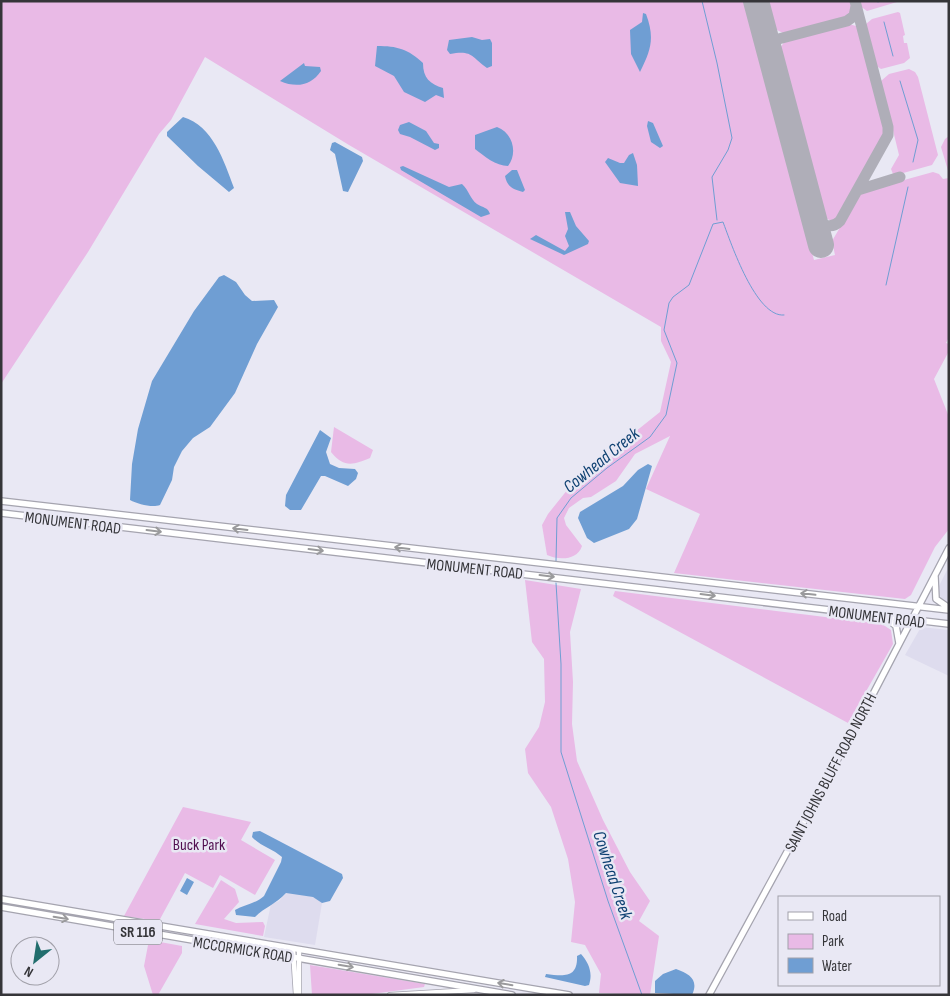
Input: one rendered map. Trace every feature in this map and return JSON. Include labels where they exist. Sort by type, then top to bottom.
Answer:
[{"type":"main road","name":"MONUMENT ROAD","points":[[1,501],[949,609]]},
{"type":"main road","name":"MONUMENT ROAD","points":[[1,513],[949,624]]},
{"type":"main road","name":"SAINT JOHNS BLUFF ROAD NORTH","points":[[710,993],[949,548]]},
{"type":"main road","points":[[935,574],[936,599],[949,609]]},
{"type":"main road","points":[[673,591],[675,579]]},
{"type":"main road","points":[[884,616],[896,626],[898,644]]},
{"type":"main road","name":"MCCORMICK ROAD","points":[[1,899],[210,936],[474,979]]},
{"type":"main road","name":"MCCORMICK ROAD","points":[[1,907],[486,990]]},
{"type":"main road","points":[[192,941],[197,938],[210,936]]},
{"type":"main road","points":[[438,981],[470,982],[474,979]]},
{"type":"main road","name":"SR 116","points":[[474,979],[569,995]]},
{"type":"main road","name":"SR 116","points":[[486,990],[512,995]]},
{"type":"street","points":[[296,950],[296,994]]},
{"type":"street","points":[[390,995],[486,990]]},
{"type":"shaded area","points":[[949,566],[949,603],[941,599],[938,588]]},
{"type":"shaded area","points":[[921,627],[949,630],[949,676],[905,655]]},
{"type":"shaded area","points":[[286,893],[313,897],[322,903],[315,945],[264,937],[271,904],[279,901]]},
{"type":"green space","points":[[1,1],[744,1],[814,260],[835,255],[832,241],[861,192],[933,172],[939,174],[943,179],[949,178],[949,337],[946,343],[949,344],[949,351],[934,379],[949,417],[949,529],[935,547],[911,595],[905,599],[674,573],[700,514],[646,489],[670,436],[635,454],[616,481],[591,497],[583,498],[569,508],[564,518],[566,525],[582,546],[580,551],[567,558],[556,558],[547,555],[542,525],[548,514],[576,479],[660,412],[671,362],[661,341],[661,327],[349,145],[205,57],[171,120],[159,134],[88,252],[1,384]]},
{"type":"green space","points":[[768,1],[852,1],[853,8],[850,15],[842,19],[783,33],[775,29]]},
{"type":"green space","points":[[858,1],[897,2],[867,11],[860,6]]},
{"type":"green space","points":[[900,13],[905,35],[903,36],[904,43],[907,43],[910,58],[904,63],[881,69],[875,65],[866,24],[872,19]]},
{"type":"green space","points":[[849,24],[856,26],[862,40],[885,134],[837,220],[831,221],[826,218],[780,48],[785,41]]},
{"type":"green space","points":[[909,69],[915,72],[918,77],[938,155],[932,165],[896,175],[893,174],[891,169],[899,155],[881,81],[889,74]]},
{"type":"green space","points":[[949,136],[949,174],[941,147]]},
{"type":"green space","points":[[334,427],[373,450],[370,458],[349,464],[340,461],[331,452]]},
{"type":"green space","points":[[525,580],[581,589],[570,632],[573,682],[572,724],[577,761],[603,820],[630,872],[650,901],[639,921],[659,936],[650,995],[599,993],[601,974],[585,945],[571,942],[575,902],[568,859],[551,807],[528,773],[525,749],[539,727],[545,702],[544,659],[532,642]]},
{"type":"green space","points":[[615,591],[882,624],[891,630],[893,644],[848,723],[613,596]]},
{"type":"green space","name":"Buck Park","points":[[183,807],[251,822],[241,840],[275,860],[255,895],[220,875],[213,888],[185,873],[159,921],[124,916]]},
{"type":"green space","points":[[221,880],[235,889],[239,902],[224,919],[236,923],[263,922],[265,926],[263,936],[195,924]]},
{"type":"green space","points":[[149,940],[182,946],[182,953],[158,995],[153,995],[144,966]]},
{"type":"green space","points":[[310,965],[425,984],[424,987],[364,995],[312,995]]},
{"type":"water","points":[[643,13],[646,14],[649,22],[651,37],[647,57],[640,72],[631,54],[630,30],[642,22]]},
{"type":"water","points":[[472,37],[482,40],[490,39],[492,43],[492,66],[487,68],[471,55],[463,53],[450,54],[447,50],[449,40]]},
{"type":"water","points":[[377,46],[402,49],[418,58],[423,63],[424,73],[428,80],[434,85],[443,88],[444,98],[436,95],[425,102],[404,92],[394,76],[375,66]]},
{"type":"water","points":[[304,63],[305,66],[320,67],[321,71],[313,80],[297,85],[280,81]]},
{"type":"water","points":[[183,117],[202,128],[210,136],[221,156],[234,188],[229,192],[167,136],[167,132]]},
{"type":"water","points":[[648,121],[653,123],[663,146],[660,148],[651,142],[647,126]]},
{"type":"water","points":[[409,122],[426,131],[434,143],[439,144],[439,148],[435,150],[400,134],[398,130],[400,125]]},
{"type":"water","points":[[497,127],[507,134],[512,144],[513,155],[508,166],[495,162],[475,149],[475,135]]},
{"type":"water","points":[[335,142],[362,157],[363,161],[348,192],[343,191],[335,154],[330,150],[332,143]]},
{"type":"water","points":[[633,153],[637,165],[638,186],[620,183],[605,162],[608,158],[624,163],[629,155]]},
{"type":"water","points":[[403,166],[449,187],[462,184],[475,202],[487,209],[490,214],[481,217],[401,170],[400,167]]},
{"type":"water","points":[[512,170],[517,170],[525,190],[523,192],[513,189],[507,183],[505,176]]},
{"type":"water","points":[[565,212],[570,212],[576,226],[589,241],[588,244],[564,255],[530,239],[536,235],[565,251],[569,246],[565,236],[568,229]]},
{"type":"water","points":[[224,275],[236,282],[252,301],[274,300],[278,307],[257,344],[235,393],[210,427],[193,438],[182,451],[174,467],[172,480],[160,505],[149,506],[130,500],[132,464],[138,429],[152,381],[194,311],[219,277]]},
{"type":"water","points":[[320,430],[331,438],[326,452],[330,464],[339,468],[355,469],[358,473],[356,479],[348,486],[321,476],[301,510],[290,510],[285,506],[286,495]]},
{"type":"water","points":[[648,464],[652,466],[637,519],[629,529],[594,543],[587,538],[578,518],[580,512],[623,486],[638,470]]},
{"type":"water","points":[[260,831],[342,874],[343,878],[330,901],[322,903],[313,897],[286,893],[255,917],[236,915],[235,910],[264,896],[281,862],[282,857],[252,837],[253,832]]},
{"type":"water","points":[[187,878],[194,882],[187,895],[180,891]]},
{"type":"water","points":[[581,954],[589,968],[591,976],[589,985],[585,986],[545,977],[546,974],[564,975],[572,972],[577,963],[577,956]]},
{"type":"water","points":[[676,969],[692,978],[694,990],[692,995],[655,993],[655,981],[663,974]]},
{"type":"waterway","points":[[702,1],[732,138],[728,150],[712,177],[717,220]]},
{"type":"waterway","points":[[884,22],[893,56]]},
{"type":"waterway","points":[[900,81],[918,140],[913,162]]},
{"type":"waterway","points":[[886,285],[908,187]]},
{"type":"waterway","name":"Cowhead Creek","points":[[556,561],[557,518],[571,498],[607,468],[650,437],[666,415],[677,363],[664,330],[669,303],[673,297],[689,285],[713,224],[723,222],[746,278],[764,305],[774,313],[784,315]]},
{"type":"waterway","name":"Cowhead Creek","points":[[556,583],[561,664],[561,752],[608,901],[642,995]]},
{"type":"taxiway","points":[[814,218],[827,226],[837,224],[840,221],[888,135],[888,127],[855,1]]},
{"type":"taxiway","points":[[767,42],[847,21],[854,16],[856,6]]},
{"type":"taxiway","points":[[858,190],[900,177]]},
{"type":"runway","points":[[756,1],[821,245]]}]
